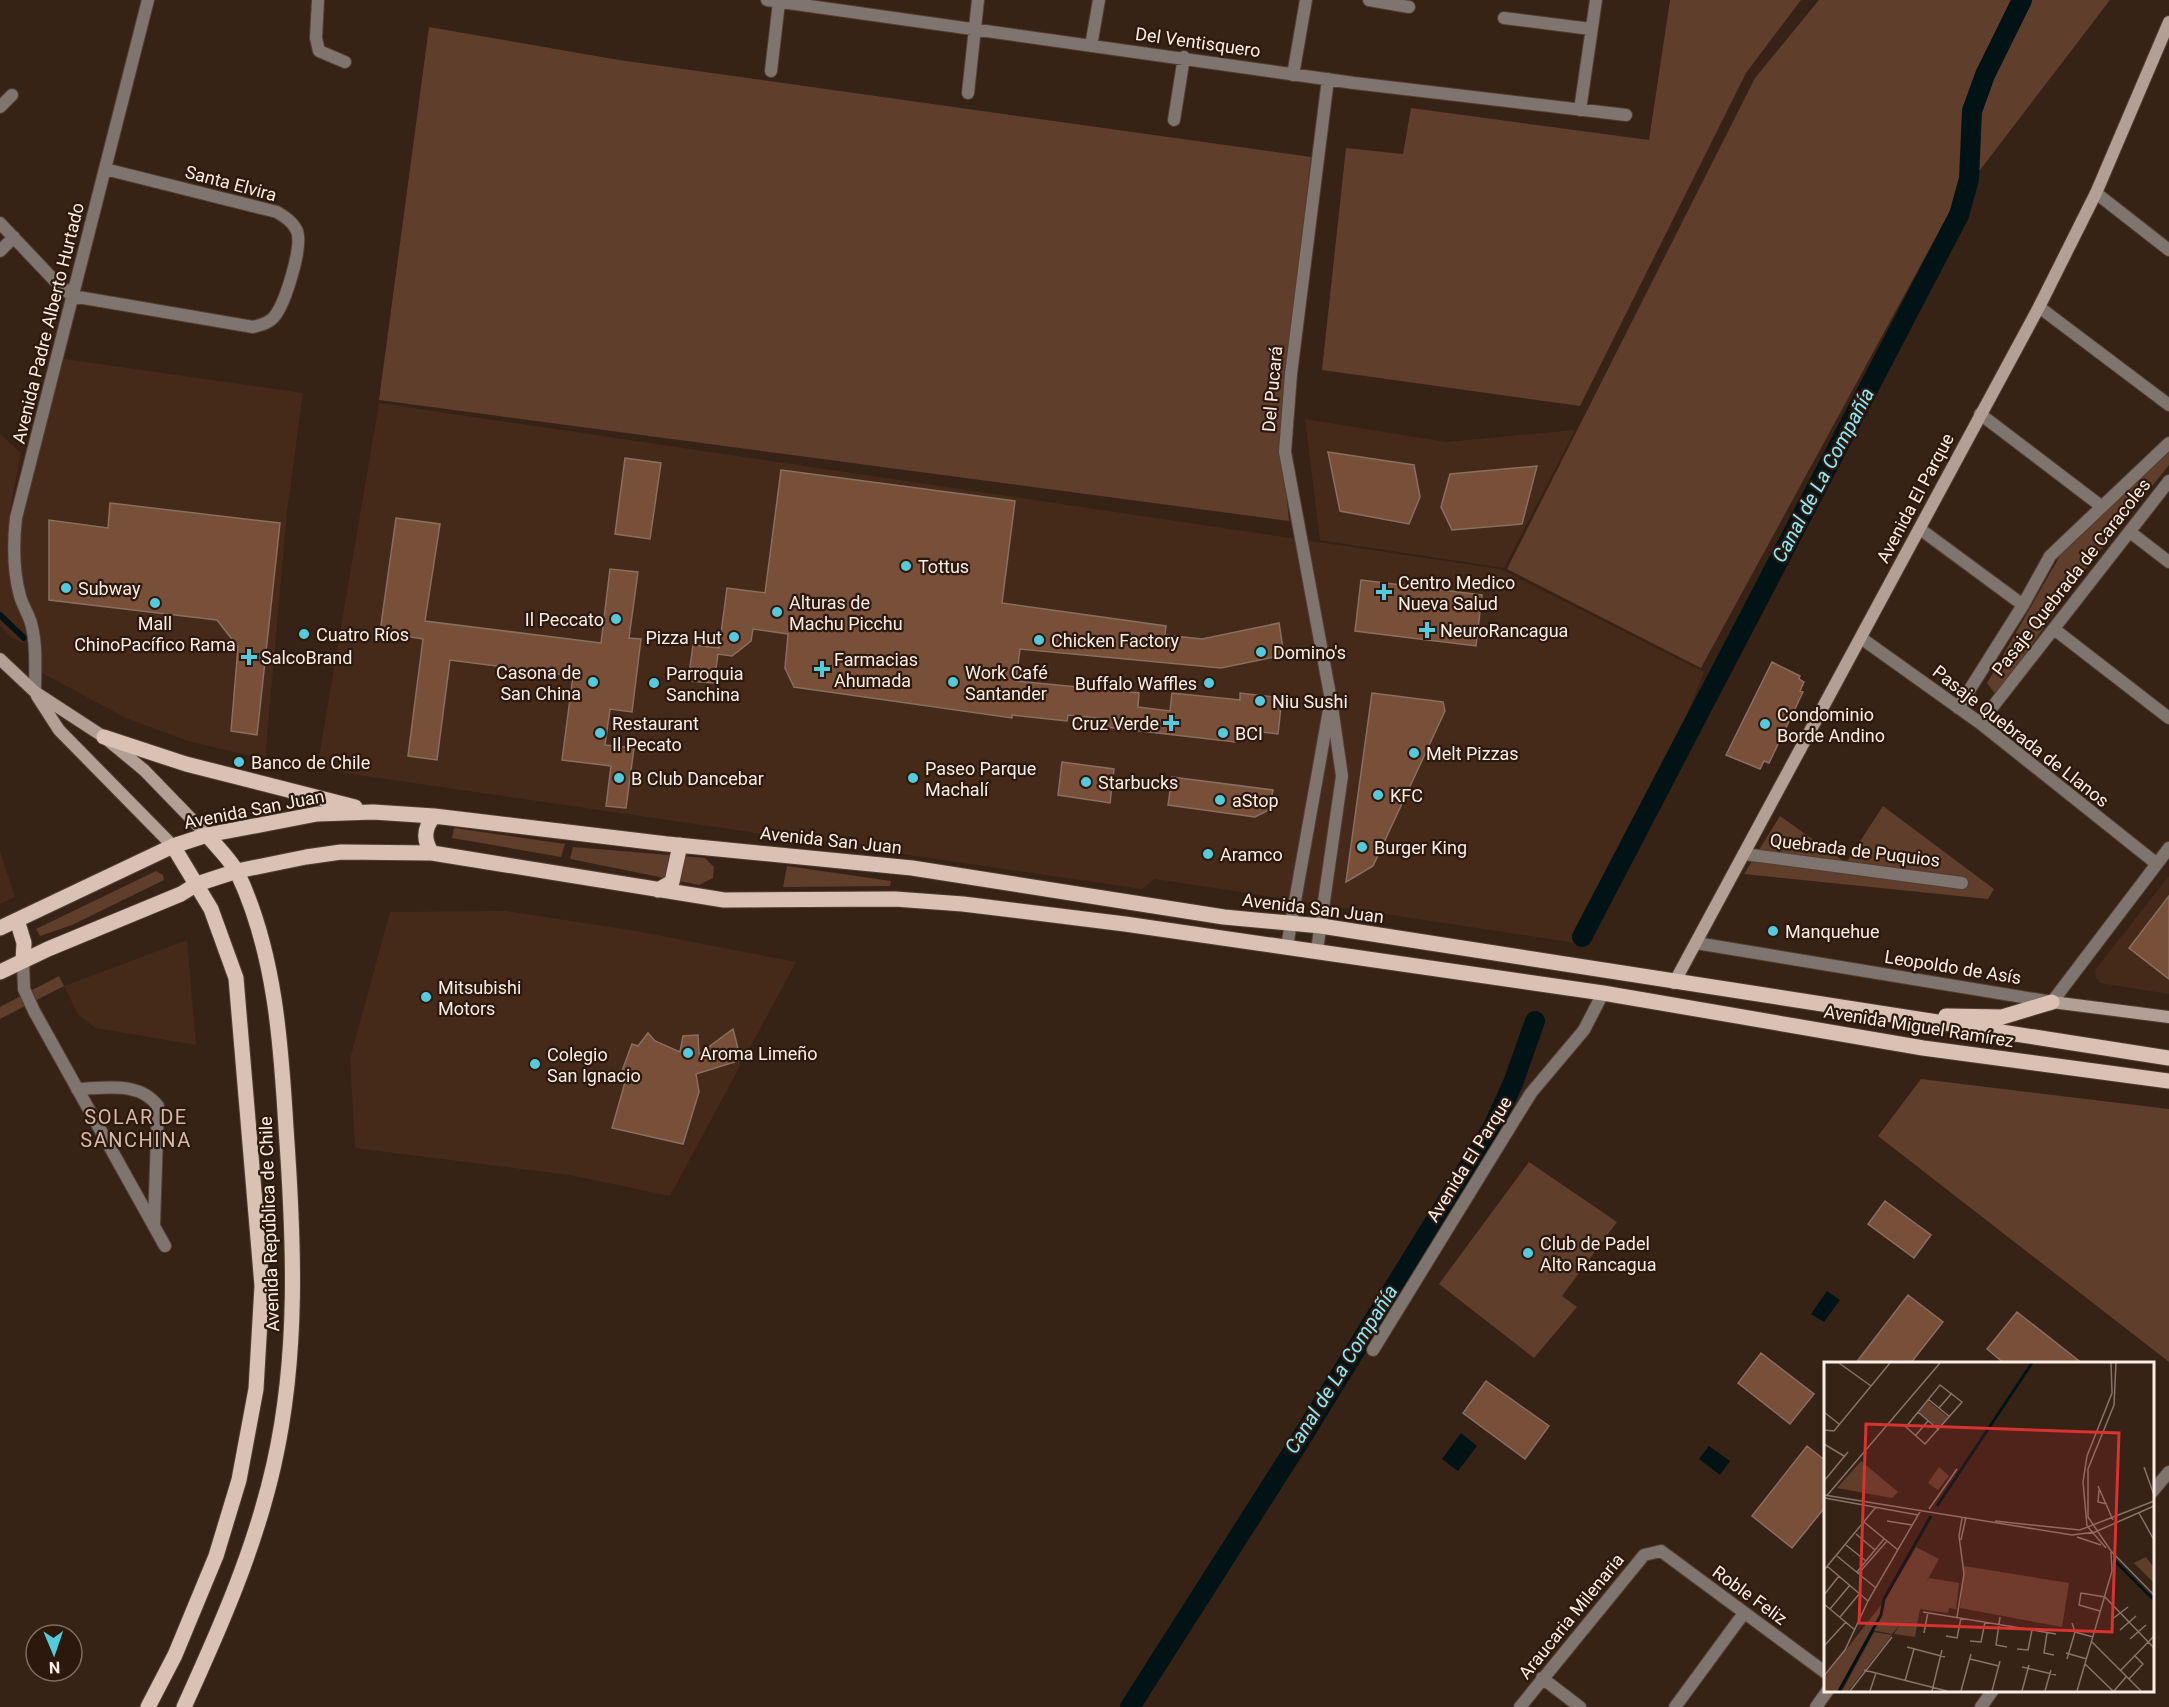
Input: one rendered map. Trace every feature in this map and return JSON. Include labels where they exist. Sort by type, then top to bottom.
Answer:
[{"type":"main road","points":[[104,737],[186,764],[373,812]]},
{"type":"main road","name":"Avenida San Juan","points":[[0,928],[173,846],[207,835],[317,814],[373,812],[434,816],[680,845],[912,868],[1224,917],[1321,926],[1674,983]]},
{"type":"main road","points":[[432,853],[425,839],[428,823],[434,816]]},
{"type":"main road","name":"Avenida República de Chile","points":[[184,1707],[231,1601],[256,1530],[281,1428],[291,1352],[293,1269],[281,1055],[269,970],[248,897],[237,871],[207,835]]},
{"type":"main road","points":[[658,890],[672,882],[680,845]]},
{"type":"main road","name":"Avenida República de Chile","points":[[148,1707],[175,1655],[216,1556],[239,1480],[256,1389],[261,1297],[236,978],[211,909],[173,846]]},
{"type":"main road","points":[[0,972],[164,901],[197,884],[237,871],[341,852],[432,853],[724,900],[895,899],[963,904],[1317,950],[1603,993]]},
{"type":"main road","points":[[17,920],[24,943],[23,961]]},
{"type":"main road","name":"Avenida Miguel Ramírez","points":[[1674,983],[2169,1058]]},
{"type":"main road","name":"Avenida Miguel Ramírez","points":[[1603,993],[1923,1048],[2169,1081]]},
{"type":"main road","points":[[1884,1015],[2002,1017],[2052,1002]]},
{"type":"street","name":"Avenida Padre Alberto Hurtado","points":[[35,692],[36,647],[32,624],[20,598],[13,541],[16,518],[148,0]]},
{"type":"street","points":[[318,0],[316,38],[319,51],[345,62]]},
{"type":"street","points":[[968,93],[978,0]]},
{"type":"street","points":[[1091,46],[1099,0]]},
{"type":"street","points":[[1293,75],[1306,0]]},
{"type":"street","points":[[1369,0],[1409,7]]},
{"type":"street","points":[[1580,110],[1596,0]]},
{"type":"street","points":[[771,71],[773,1]]},
{"type":"street","name":"Del Ventisquero","points":[[773,1],[1184,57],[1293,75],[1626,115]]},
{"type":"street","points":[[1504,18],[1591,29]]},
{"type":"street","name":"Avenida El Parque","points":[[1674,983],[2039,307],[2096,193],[2169,22]]},
{"type":"street","points":[[1174,120],[1184,57]]},
{"type":"street","name":"Del Pucará","points":[[1317,950],[1342,776],[1331,700],[1285,452],[1291,374],[1328,79]]},
{"type":"street","points":[[0,107],[12,95]]},
{"type":"street","name":"Santa Elvira","points":[[72,296],[253,327],[273,318],[282,305],[291,278],[299,240],[296,229],[282,215],[105,169]]},
{"type":"street","points":[[2096,193],[2169,250]]},
{"type":"street","points":[[0,223],[72,296]]},
{"type":"street","points":[[0,250],[14,237]]},
{"type":"street","points":[[2039,307],[2169,405]]},
{"type":"street","points":[[1980,414],[2101,506]]},
{"type":"street","name":"Pasaje Quebrada de Caracoles","points":[[1958,708],[2024,605],[2050,556],[2169,443]]},
{"type":"street","name":"Pasaje Quebrada de Caracoles","points":[[1980,723],[2169,481]]},
{"type":"street","points":[[1920,529],[2024,605]]},
{"type":"street","points":[[2130,532],[2169,562]]},
{"type":"street","points":[[2054,629],[2169,718]]},
{"type":"street","name":"Pasaje Quebrada de Llanos","points":[[1861,638],[1980,723],[2157,864]]},
{"type":"street","points":[[0,659],[35,692],[104,737],[144,770],[207,835]]},
{"type":"street","points":[[35,692],[59,730],[173,846]]},
{"type":"street","name":"Del Pucará","points":[[1287,946],[1331,700]]},
{"type":"street","points":[[2052,1002],[2169,848]]},
{"type":"street","name":"Quebrada de Puquios","points":[[1744,854],[1962,883]]},
{"type":"street","name":"Leopoldo de Asís","points":[[1696,943],[2052,1002],[2169,1017]]},
{"type":"street","points":[[23,961],[24,989],[165,1246]]},
{"type":"street","name":"Avenida El Parque","points":[[1373,1350],[1531,1093],[1584,1030],[1603,993]]},
{"type":"street","points":[[77,1089],[125,1088],[151,1096],[158,1106],[154,1227]]},
{"type":"street","points":[[2154,1490],[2169,1472]]},
{"type":"street","name":"Roble Feliz","points":[[1653,1552],[1661,1551],[1824,1671]]},
{"type":"street","name":"Araucaria Milenaria","points":[[1520,1707],[1644,1555],[1653,1552]]},
{"type":"street","points":[[1675,1707],[1744,1612]]},
{"type":"street","points":[[1542,1678],[1580,1707]]},
{"type":"street","points":[[1816,1707],[1827,1692]]},
{"type":"street","points":[[1980,1707],[1991,1692]]},
{"type":"shaded area","points":[[1670,0],[1801,0],[1746,73],[1580,406],[1322,370],[1346,148],[1403,154],[1411,108],[1649,140]]},
{"type":"shaded area","points":[[1819,0],[2110,0],[1954,204],[1701,668],[1507,569],[1755,78]]},
{"type":"shaded area","points":[[429,27],[619,60],[1311,157],[1280,430],[1289,521],[379,400]]},
{"type":"shaded area","points":[[64,359],[303,393],[287,511],[265,759],[188,741],[126,718],[40,672],[38,622],[28,608],[21,585],[17,529]]},
{"type":"shaded area","name":"Paseo Parque Machalí","points":[[379,403],[1500,569],[1704,672],[1665,770],[1630,842],[1576,943],[1155,879],[1142,889],[317,769]]},
{"type":"shaded area","points":[[1305,419],[1446,442],[1575,430],[1504,568],[1320,540]]},
{"type":"shaded area","points":[[0,434],[21,453],[10,509],[7,553],[11,584],[28,625],[29,639],[23,643],[12,638],[0,626]]},
{"type":"shaded area","points":[[2169,448],[2169,465],[2084,571],[1996,695],[1987,683],[2069,540]]},
{"type":"shaded area","points":[[1883,806],[1994,889],[1988,899],[1744,874],[1780,816],[1846,863]]},
{"type":"shaded area","points":[[454,828],[565,844],[561,857],[452,838]]},
{"type":"shaded area","points":[[573,847],[705,858],[714,867],[713,878],[699,885],[570,859]]},
{"type":"shaded area","points":[[0,851],[15,897],[0,904]]},
{"type":"shaded area","points":[[787,866],[891,881],[890,886],[783,887]]},
{"type":"shaded area","points":[[156,871],[163,875],[164,880],[72,925],[40,936],[36,929]]},
{"type":"shaded area","points":[[2169,876],[2169,994],[2100,983],[2096,978],[2095,970]]},
{"type":"shaded area","points":[[507,911],[636,931],[796,962],[670,1196],[570,1175],[355,1148],[350,1059],[390,912]]},
{"type":"shaded area","points":[[187,940],[196,1045],[96,1028],[78,1015],[64,986]]},
{"type":"shaded area","points":[[59,976],[64,986],[0,1019],[0,1007]]},
{"type":"shaded area","points":[[1921,1079],[2169,1109],[2169,1362],[1878,1136]]},
{"type":"shaded area","name":"Club de Padel Alto Rancagua","points":[[1529,1162],[1617,1222],[1562,1296],[1577,1307],[1534,1358],[1439,1284]]},
{"type":"shaded area","points":[[1827,1291],[1840,1300],[1824,1322],[1811,1314]]},
{"type":"shaded area","points":[[1461,1433],[1477,1446],[1458,1471],[1442,1459]]},
{"type":"shaded area","points":[[1709,1446],[1730,1461],[1720,1475],[1699,1459]]},
{"type":"building","points":[[1328,452],[1414,465],[1420,497],[1409,524],[1340,511]]},
{"type":"building","points":[[625,458],[661,463],[650,539],[615,534]]},
{"type":"building","points":[[1537,466],[1522,524],[1452,530],[1441,507],[1450,474]]},
{"type":"building","points":[[781,470],[1015,501],[1002,603],[1166,626],[1165,635],[1202,639],[1279,623],[1284,655],[1221,668],[1020,649],[1016,681],[1139,693],[1138,707],[1170,711],[1172,693],[1240,700],[1240,693],[1282,698],[1278,734],[1237,729],[1235,742],[1106,727],[1107,719],[1068,715],[1067,721],[1012,715],[1012,718],[794,687],[785,668],[788,634],[753,629],[751,641],[732,656],[718,654],[714,683],[688,681],[693,645],[719,648],[727,588],[765,593]]},
{"type":"building","points":[[110,503],[280,523],[257,735],[231,731],[238,647],[217,620],[49,600],[49,520],[108,528]]},
{"type":"building","name":"Casona de San China","points":[[396,518],[440,524],[425,621],[601,643],[610,569],[638,572],[629,638],[641,639],[632,712],[610,709],[605,745],[634,748],[626,808],[606,806],[611,766],[562,760],[573,676],[450,660],[437,760],[408,756],[423,639],[380,632]]},
{"type":"building","points":[[1361,580],[1482,595],[1476,646],[1355,631]]},
{"type":"building","name":"Condominio Borde Andino","points":[[1772,662],[1800,676],[1799,679],[1804,682],[1800,691],[1803,692],[1769,763],[1764,761],[1760,769],[1726,755]]},
{"type":"building","points":[[1372,693],[1443,702],[1445,711],[1373,866],[1346,882]]},
{"type":"building","name":"Starbucks","points":[[1062,762],[1114,769],[1110,803],[1058,795]]},
{"type":"building","points":[[1172,777],[1273,790],[1269,810],[1255,817],[1168,805]]},
{"type":"building","points":[[2169,896],[2169,979],[2129,948]]},
{"type":"building","points":[[733,1029],[741,1060],[696,1074],[699,1092],[683,1144],[612,1128],[628,1072],[622,1071],[632,1044],[638,1046],[648,1033],[655,1041],[680,1052],[683,1036],[698,1035],[699,1054]]},
{"type":"building","points":[[1885,1201],[1931,1235],[1914,1258],[1868,1224]]},
{"type":"building","points":[[1908,1295],[1943,1322],[1912,1362],[1857,1362]]},
{"type":"building","points":[[2017,1312],[2080,1362],[2003,1362],[1987,1349]]},
{"type":"building","points":[[1761,1353],[1814,1394],[1790,1424],[1738,1383]]},
{"type":"building","points":[[1486,1381],[1549,1426],[1525,1459],[1463,1413]]},
{"type":"building","points":[[1807,1446],[1824,1459],[1824,1508],[1792,1548],[1752,1516]]},
{"type":"waterway","name":"Canal de La Compañía","points":[[1582,937],[1959,215],[1969,179],[1972,111],[1985,75],[2022,0]]},
{"type":"waterway","points":[[0,615],[24,638]]},
{"type":"waterway","name":"Canal de La Compañía","points":[[1130,1707],[1297,1445],[1493,1127],[1513,1083],[1535,1021]]},
{"type":"place","name":"Tottus","points":[[906,566]]},
{"type":"place","name":"Subway","points":[[66,588]]},
{"type":"place","name":"Centro Medico Nueva Salud","points":[[1384,592]]},
{"type":"place","name":"Mall ChinoPacífico Rama","points":[[155,603]]},
{"type":"place","name":"Alturas de Machu Picchu","points":[[777,612]]},
{"type":"place","name":"Il Peccato","points":[[616,619]]},
{"type":"place","name":"NeuroRancagua","points":[[1427,630]]},
{"type":"place","name":"Cuatro Ríos","points":[[304,634]]},
{"type":"place","name":"Pizza Hut","points":[[734,637]]},
{"type":"place","name":"Chicken Factory","points":[[1039,640]]},
{"type":"place","name":"Domino's","points":[[1261,652]]},
{"type":"place","name":"SalcoBrand","points":[[249,657]]},
{"type":"place","name":"Farmacias Ahumada","points":[[822,669]]},
{"type":"place","name":"Casona de San China","points":[[593,682]]},
{"type":"place","name":"Work Café Santander","points":[[953,682]]},
{"type":"place","name":"Parroquia Sanchina","points":[[654,683]]},
{"type":"place","name":"Buffalo Waffles","points":[[1209,683]]},
{"type":"place","name":"Niu Sushi","points":[[1260,701]]},
{"type":"place","name":"Cruz Verde","points":[[1171,723]]},
{"type":"place","name":"Condominio Borde Andino","points":[[1765,724]]},
{"type":"place","name":"Restaurant Il Pecato","points":[[600,733]]},
{"type":"place","name":"BCI","points":[[1223,733]]},
{"type":"place","name":"Melt Pizzas","points":[[1414,753]]},
{"type":"place","name":"Banco de Chile","points":[[239,762]]},
{"type":"place","name":"B Club Dancebar","points":[[619,778]]},
{"type":"place","name":"Paseo Parque Machalí","points":[[913,778]]},
{"type":"place","name":"Starbucks","points":[[1086,782]]},
{"type":"place","name":"KFC","points":[[1378,795]]},
{"type":"place","name":"aStop","points":[[1220,800]]},
{"type":"place","name":"Burger King","points":[[1362,847]]},
{"type":"place","name":"Aramco","points":[[1208,854]]},
{"type":"place","name":"Manquehue","points":[[1773,931]]},
{"type":"place","name":"Mitsubishi Motors","points":[[426,997]]},
{"type":"place","name":"Aroma Limeño","points":[[688,1053]]},
{"type":"place","name":"Colegio San Ignacio","points":[[535,1064]]},
{"type":"place","name":"Club de Padel Alto Rancagua","points":[[1528,1253]]},
{"type":"district","name":"SOLAR DE SANCHINA","points":[[136,1128]]}]
